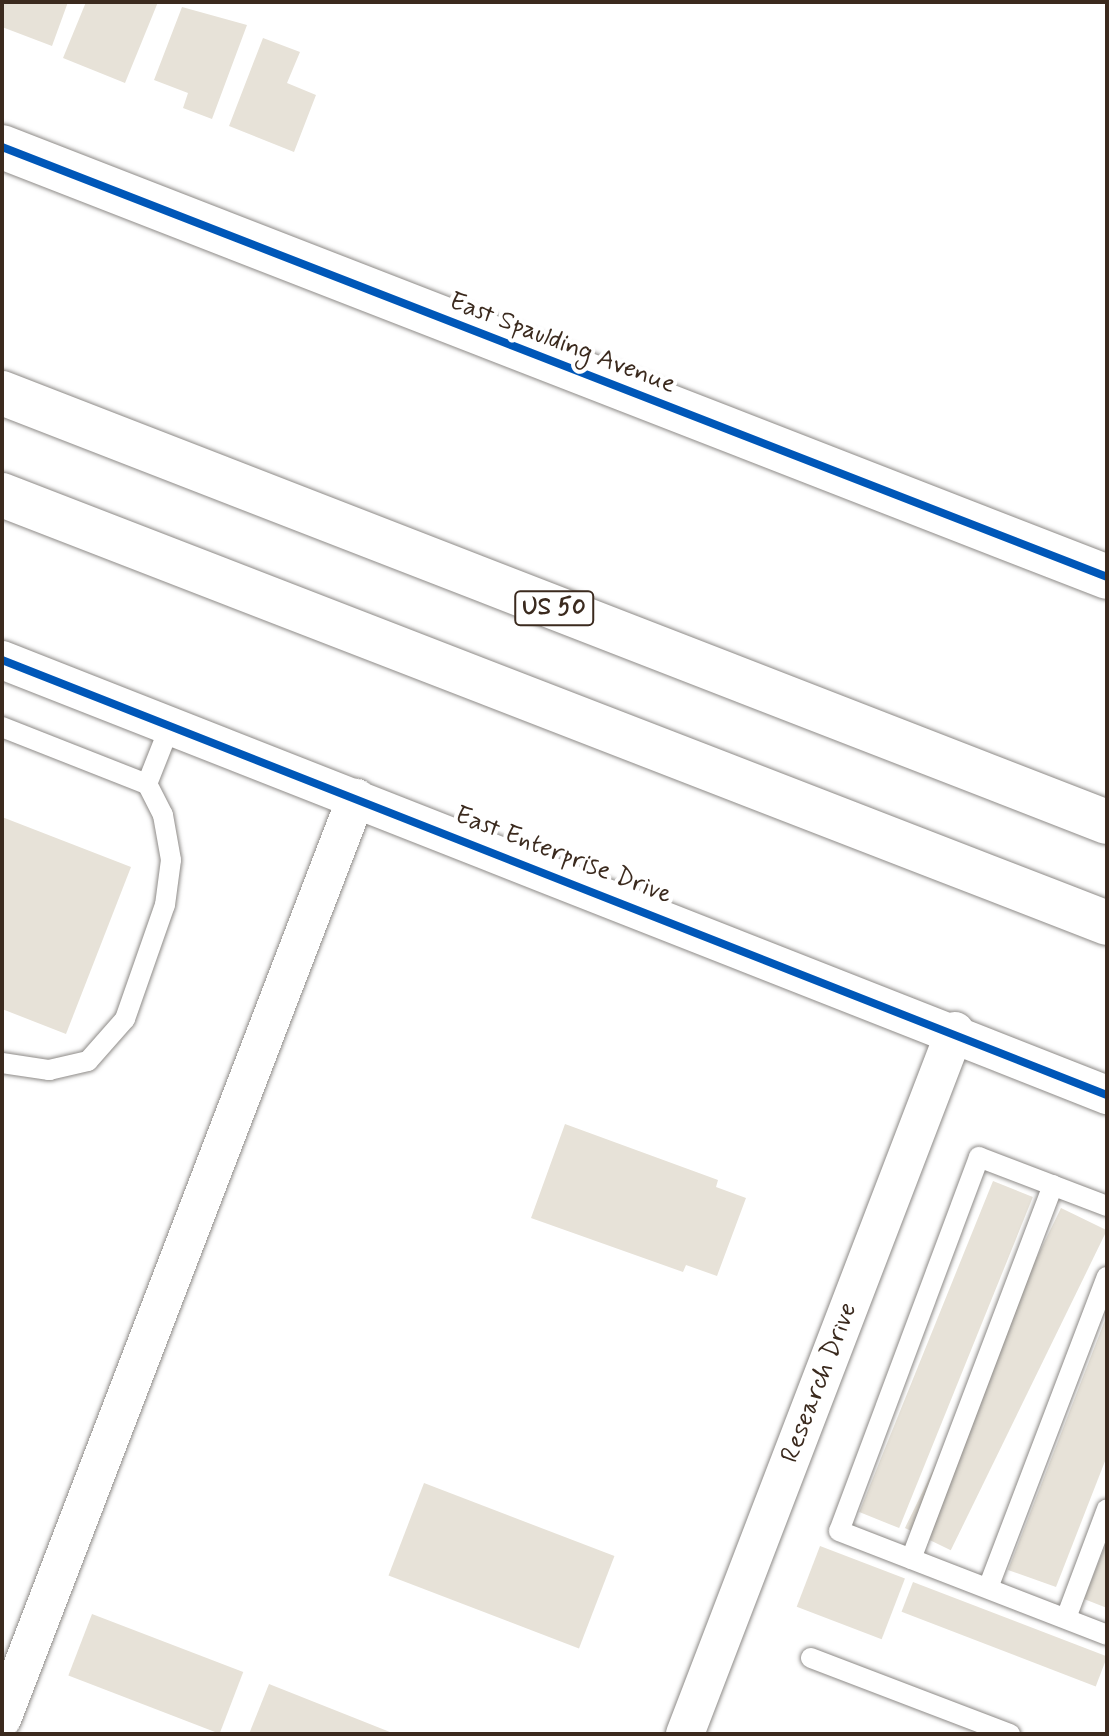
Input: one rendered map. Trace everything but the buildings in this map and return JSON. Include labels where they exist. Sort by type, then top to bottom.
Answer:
[{"type":"main road","name":"East Spaulding Avenue","points":[[2,147],[1107,577]]},
{"type":"main road","name":"US 50","points":[[2,393],[1107,822]]},
{"type":"main road","points":[[2,495],[1107,923]]},
{"type":"street","name":"East Enterprise Drive","points":[[2,660],[955,1031],[1107,1095]]},
{"type":"street","points":[[2,1719],[356,798]]},
{"type":"street","name":"Research Drive","points":[[685,1734],[955,1031]]},
{"type":"lane","points":[[147,784],[170,726]]},
{"type":"lane","points":[[2,727],[147,784],[163,815],[171,860],[165,905],[125,1019],[88,1061],[49,1070],[2,1063]]},
{"type":"lane","points":[[1107,1206],[979,1157],[839,1531],[1107,1635]]},
{"type":"lane","points":[[911,1559],[1053,1185]]},
{"type":"lane","points":[[988,1588],[1107,1277]]},
{"type":"lane","points":[[1066,1618],[1107,1509]]},
{"type":"lane","points":[[811,1658],[1010,1734]]},
{"type":"cycle path","points":[[2,147],[1107,577]]},
{"type":"cycle path","points":[[2,660],[1107,1095]]}]
